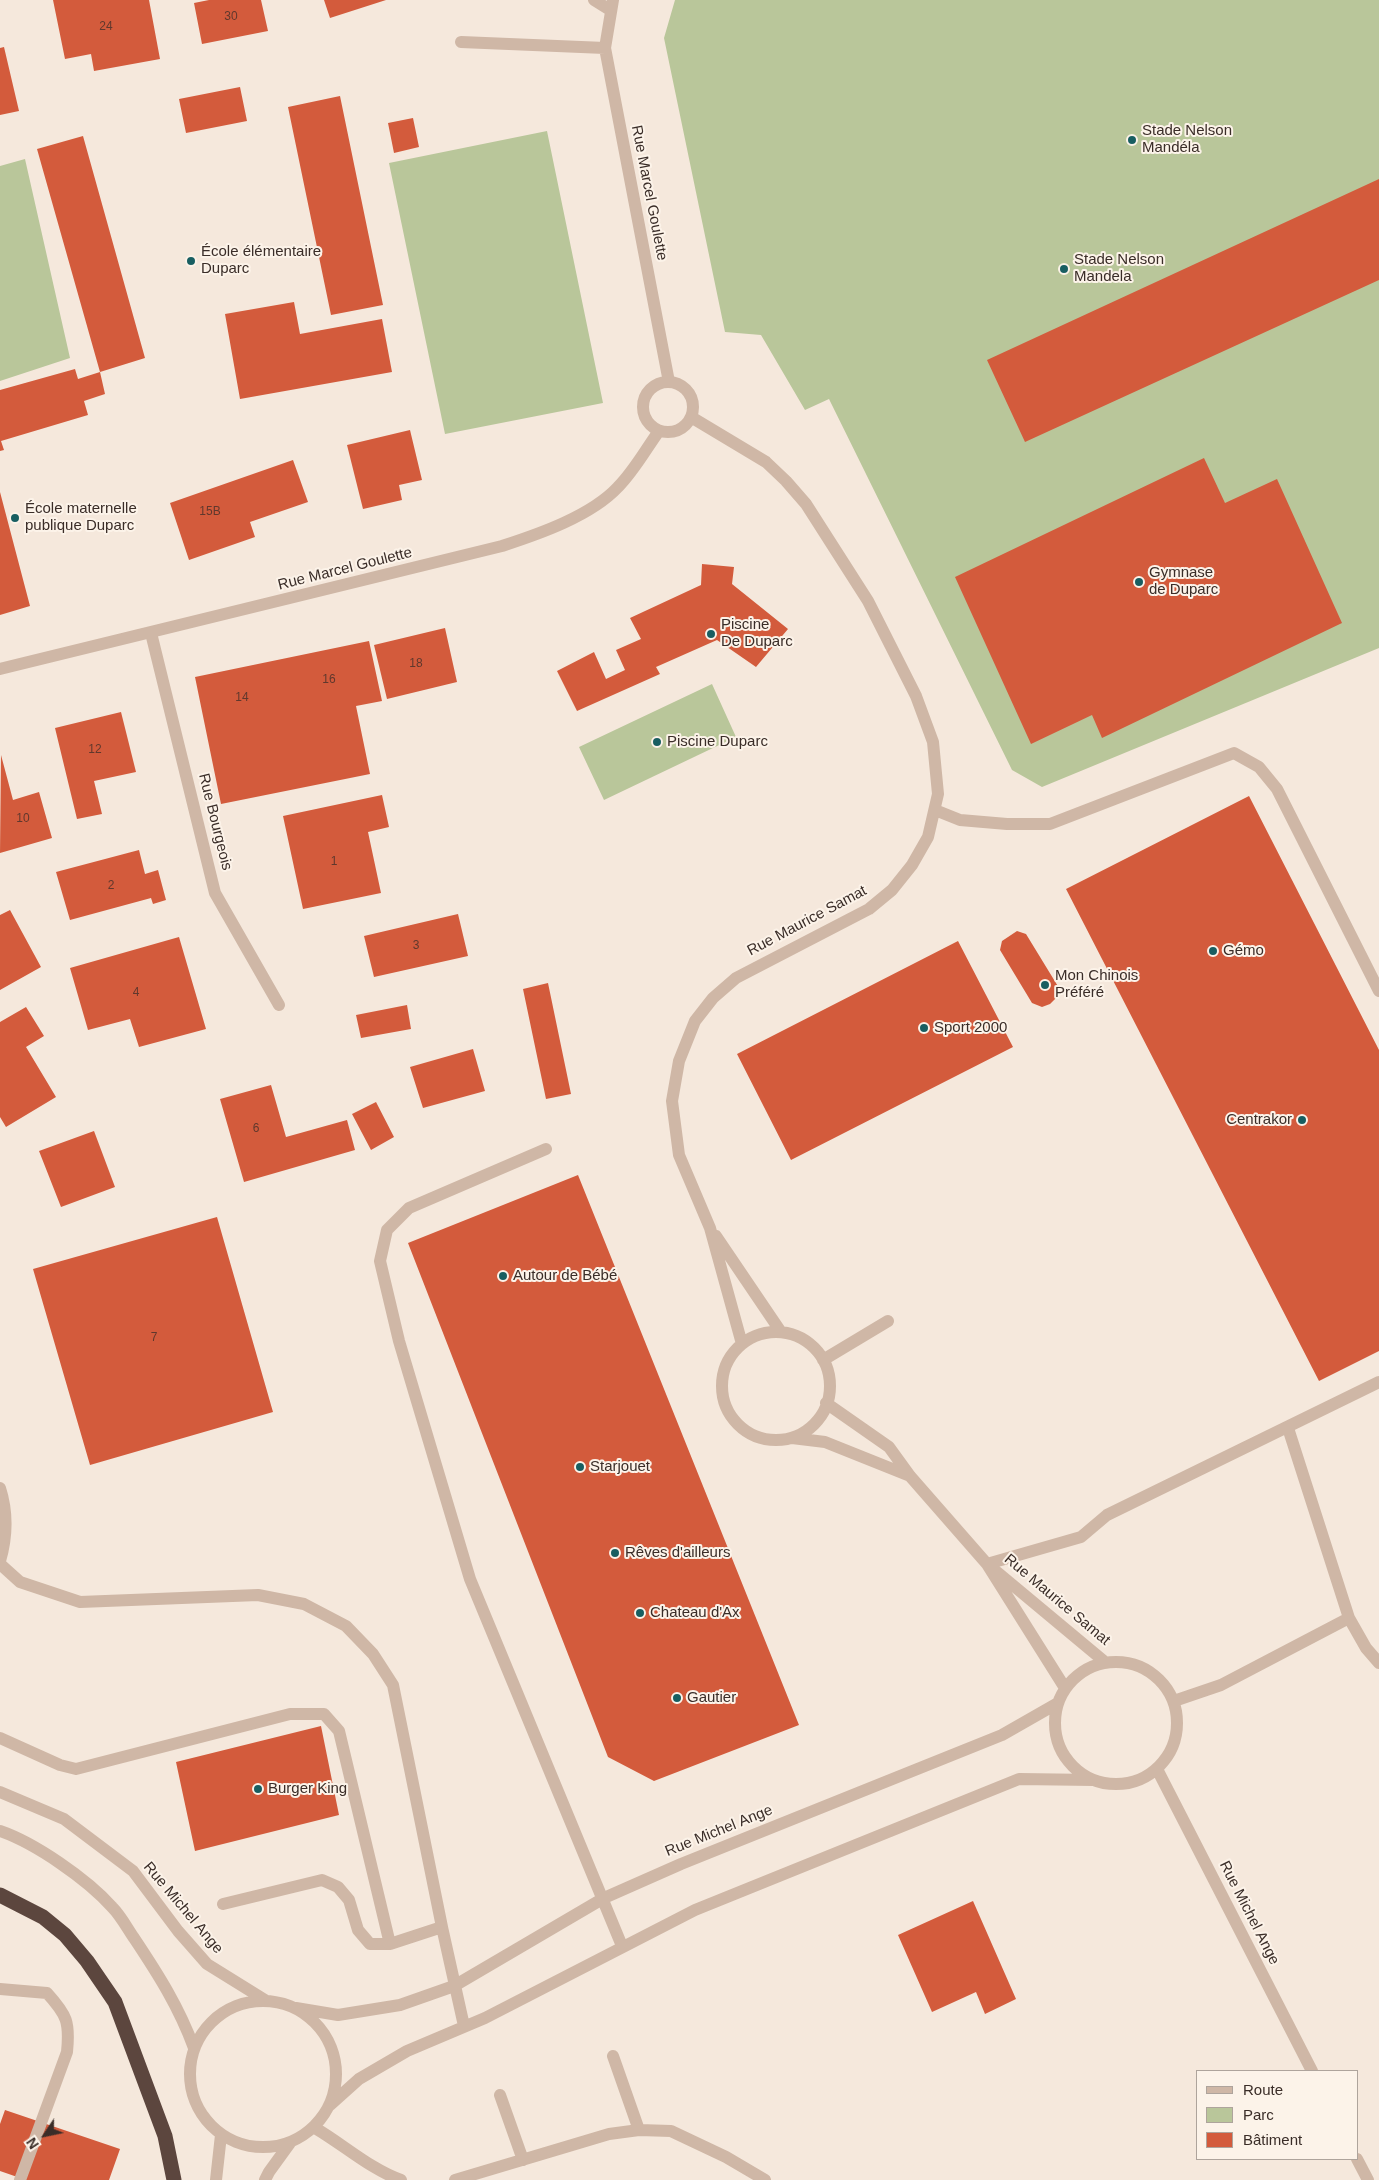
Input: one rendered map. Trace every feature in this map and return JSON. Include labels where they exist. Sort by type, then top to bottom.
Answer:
[{"type":"highway","points":[[0,1895],[43,1917],[65,1935],[115,2002],[165,2136],[174,2180]]},
{"type":"street","name":"Rue Marcel Goulette","points":[[594,0],[612,5],[605,48],[669,382]]},
{"type":"street","points":[[461,42],[605,48]]},
{"type":"street","points":[[669,382],[678,384],[686,390],[692,403],[691,417],[686,426],[678,431],[659,431],[651,426],[645,418],[642,408],[644,398],[650,389],[659,384],[669,382]]},
{"type":"street","name":"Rue Maurice Samat","points":[[691,417],[766,462],[806,504],[868,601],[916,696],[933,742],[938,794],[928,837],[912,865],[892,890],[869,909],[736,978],[713,998],[695,1021],[679,1061],[672,1100],[678,1155],[710,1228],[742,1344]]},
{"type":"street","name":"Rue Marcel Goulette","points":[[0,670],[502,546],[550,530],[592,507],[618,488],[659,431]]},
{"type":"street","name":"Rue Bourgeois","points":[[151,633],[215,893],[279,1005]]},
{"type":"street","points":[[935,810],[960,820],[1007,824],[1050,824],[1234,753],[1259,767],[1276,789],[1379,991]]},
{"type":"street","points":[[546,1150],[409,1208],[387,1230],[380,1261],[400,1341],[470,1579],[604,1898],[622,1946]]},
{"type":"street","name":"Rue Maurice Samat","points":[[710,1228],[782,1332]]},
{"type":"street","points":[[791,1438],[806,1430],[818,1418],[826,1403],[829,1389],[828,1374],[823,1360],[888,1321]]},
{"type":"street","name":"Rue Maurice Samat","points":[[823,1360],[805,1341],[794,1335],[782,1332],[767,1332],[753,1336],[742,1344],[729,1358],[722,1375],[722,1393],[728,1411],[739,1426],[754,1436],[772,1440],[791,1438],[825,1442],[910,1476]]},
{"type":"street","points":[[987,1564],[1080,1537],[1107,1515],[1379,1382]]},
{"type":"street","name":"Rue Maurice Samat","points":[[826,1403],[889,1447],[910,1476],[987,1564],[1065,1688]]},
{"type":"street","points":[[1288,1428],[1349,1618],[1366,1648],[1379,1663]]},
{"type":"street","points":[[0,1488],[4,1502],[6,1541],[0,1562],[20,1582],[80,1602],[258,1595],[304,1604],[346,1626],[373,1654],[393,1685],[454,1986],[464,2026]]},
{"type":"street","name":"Rue Maurice Samat","points":[[987,1564],[1105,1662]]},
{"type":"street","points":[[1174,1701],[1221,1685],[1349,1618]]},
{"type":"street","points":[[330,2105],[336,2084],[336,2061],[328,2039],[319,2027],[296,2008],[281,2002],[265,2000],[242,2003],[222,2012],[205,2028],[194,2048],[189,2072],[193,2095],[204,2117],[221,2135],[242,2145],[267,2148],[290,2143],[303,2137],[315,2128],[330,2105],[359,2080],[407,2051],[510,2005],[695,1910],[1019,1779],[1094,1780],[1110,1784],[1127,1784],[1143,1779],[1157,1769],[1169,1755],[1176,1738],[1178,1719],[1174,1701],[1163,1683],[1147,1669],[1127,1662],[1105,1662],[1089,1666],[1075,1676],[1065,1688],[1058,1702],[1055,1726],[1060,1748],[1074,1767],[1094,1780]]},
{"type":"street","name":"Rue Michel Ange","points":[[296,2008],[338,2014],[400,2005],[454,1986],[604,1898],[681,1864],[1002,1735],[1058,1702]]},
{"type":"street","points":[[0,1738],[60,1765],[76,1768],[290,1714],[324,1714],[339,1731],[390,1944]]},
{"type":"street","name":"Rue Michel Ange","points":[[1157,1769],[1311,2070]]},
{"type":"street","name":"Rue Michel Ange","points":[[0,1792],[64,1819],[133,1871],[178,1930],[207,1964],[265,2000]]},
{"type":"street","points":[[0,1831],[20,1837],[69,1870],[113,1907],[157,1972],[182,2016],[194,2048]]},
{"type":"street","points":[[223,1904],[322,1880],[338,1887],[349,1900],[358,1930],[370,1944],[390,1944],[442,1927]]},
{"type":"street","points":[[0,1989],[47,1993],[62,2009],[70,2029],[67,2052],[20,2180]]},
{"type":"street","points":[[613,2056],[639,2130]]},
{"type":"street","points":[[500,2095],[523,2160]]},
{"type":"street","points":[[315,2128],[345,2146],[368,2164],[401,2180]]},
{"type":"street","points":[[455,2180],[609,2134],[639,2130],[670,2131],[726,2157],[765,2180]]},
{"type":"street","points":[[216,2180],[221,2135]]},
{"type":"street","points":[[265,2180],[268,2172],[290,2143]]},
{"type":"street","points":[[1358,2160],[1368,2180]]},
{"type":"green space","points":[[675,0],[1379,0],[1379,648],[1042,787],[1012,770],[829,399],[805,410],[761,335],[725,332],[664,38]]},
{"type":"green space","points":[[547,131],[603,403],[445,434],[389,163]]},
{"type":"green space","points":[[25,159],[70,358],[0,381],[0,166]]},
{"type":"green space","name":"Piscine Duparc","points":[[712,684],[736,737],[604,800],[579,747]]},
{"type":"building","points":[[53,0],[149,0],[160,59],[94,71],[91,54],[65,59]]},
{"type":"building","points":[[209,0],[261,0],[268,31],[202,44],[194,3]]},
{"type":"building","points":[[324,0],[386,0],[330,18]]},
{"type":"building","points":[[4,47],[19,111],[0,115],[0,48]]},
{"type":"building","points":[[240,87],[247,121],[186,133],[179,99]]},
{"type":"building","points":[[340,96],[383,305],[331,315],[288,107]]},
{"type":"building","points":[[413,118],[419,147],[394,153],[388,123]]},
{"type":"building","points":[[83,136],[145,358],[100,372],[37,149]]},
{"type":"building","points":[[1379,179],[1379,280],[1025,442],[987,360]]},
{"type":"building","points":[[294,302],[300,334],[382,319],[392,372],[240,399],[225,314]]},
{"type":"building","points":[[75,369],[78,379],[100,372],[105,394],[84,401],[88,415],[1,441],[4,450],[0,451],[0,390]]},
{"type":"building","points":[[410,430],[422,480],[399,485],[402,500],[363,509],[347,445]]},
{"type":"building","points":[[1204,458],[1225,503],[1277,479],[1342,623],[1102,738],[1092,715],[1031,744],[955,577]]},
{"type":"building","points":[[293,460],[308,502],[250,522],[255,537],[189,560],[170,503]]},
{"type":"building","points":[[0,492],[30,606],[0,615]]},
{"type":"building","name":"Piscine De Duparc","points":[[702,564],[734,567],[732,584],[788,629],[756,667],[717,640],[656,667],[660,674],[577,711],[557,671],[594,652],[606,679],[625,670],[616,650],[641,639],[630,618],[701,585]]},
{"type":"building","points":[[445,628],[457,682],[387,699],[374,645]]},
{"type":"building","points":[[369,641],[382,701],[356,706],[370,774],[221,804],[195,677]]},
{"type":"building","points":[[121,712],[136,772],[94,781],[102,814],[77,819],[55,728]]},
{"type":"building","points":[[1,755],[13,800],[39,792],[52,838],[0,853]]},
{"type":"building","points":[[382,795],[389,827],[368,832],[381,893],[303,909],[283,816]]},
{"type":"building","points":[[1249,796],[1379,1050],[1379,1351],[1319,1381],[1066,889]]},
{"type":"building","points":[[139,850],[145,874],[158,870],[166,900],[153,904],[151,898],[70,920],[56,872]]},
{"type":"building","points":[[10,910],[41,967],[0,990],[0,915]]},
{"type":"building","points":[[458,914],[468,956],[374,977],[364,936]]},
{"type":"building","points":[[1017,931],[1026,934],[1059,988],[1057,997],[1050,1004],[1042,1007],[1032,1003],[1000,950],[1002,941]]},
{"type":"building","points":[[179,937],[206,1029],[139,1047],[130,1019],[88,1030],[70,968]]},
{"type":"building","points":[[958,941],[1013,1047],[791,1160],[737,1054]]},
{"type":"building","points":[[548,983],[571,1094],[546,1099],[523,989]]},
{"type":"building","points":[[407,1005],[411,1029],[361,1038],[356,1015]]},
{"type":"building","points":[[26,1007],[44,1036],[26,1047],[56,1097],[6,1127],[0,1117],[0,1022]]},
{"type":"building","points":[[473,1049],[485,1091],[423,1108],[410,1067]]},
{"type":"building","points":[[271,1085],[286,1137],[347,1120],[355,1150],[244,1182],[220,1099]]},
{"type":"building","points":[[376,1102],[394,1137],[371,1150],[352,1114]]},
{"type":"building","points":[[94,1131],[115,1187],[61,1207],[39,1151]]},
{"type":"building","points":[[578,1175],[799,1725],[654,1781],[608,1757],[408,1243]]},
{"type":"building","points":[[217,1217],[273,1412],[90,1465],[33,1269]]},
{"type":"building","name":"Burger King","points":[[321,1726],[339,1815],[195,1851],[176,1762]]},
{"type":"building","points":[[973,1901],[1016,1999],[985,2014],[976,1992],[932,2012],[898,1935]]},
{"type":"building","points":[[5,2110],[120,2149],[109,2180],[26,2180],[0,2171],[0,2124]]},
{"type":"place","name":"Stade Nelson Mandéla","points":[[1132,140]]},
{"type":"place","name":"École élémentaire Duparc","points":[[191,261]]},
{"type":"place","name":"Stade Nelson Mandela","points":[[1064,269]]},
{"type":"place","name":"École maternelle publique Duparc","points":[[15,518]]},
{"type":"place","name":"Gymnase de Duparc","points":[[1139,582]]},
{"type":"place","name":"Piscine De Duparc","points":[[711,634]]},
{"type":"place","name":"Piscine Duparc","points":[[657,742]]},
{"type":"place","name":"Gémo","points":[[1213,951]]},
{"type":"place","name":"Mon Chinois Préféré","points":[[1045,985]]},
{"type":"place","name":"Sport 2000","points":[[924,1028]]},
{"type":"place","name":"Centrakor","points":[[1302,1120]]},
{"type":"place","name":"Autour de Bébé","points":[[503,1276]]},
{"type":"place","name":"Starjouet","points":[[580,1467]]},
{"type":"place","name":"Rêves d'ailleurs","points":[[615,1553]]},
{"type":"place","name":"Chateau d'Ax","points":[[640,1613]]},
{"type":"place","name":"Gautier","points":[[677,1698]]},
{"type":"place","name":"Burger King","points":[[258,1789]]}]
